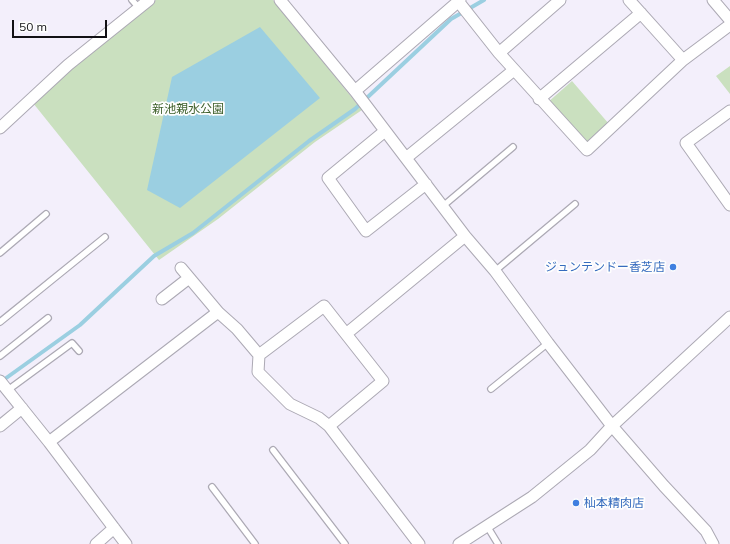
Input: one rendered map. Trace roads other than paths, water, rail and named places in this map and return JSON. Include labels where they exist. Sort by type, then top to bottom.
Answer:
[{"type":"street","points":[[0,128],[135,4],[149,0]]},
{"type":"street","points":[[280,0],[355,91],[465,236],[496,271],[548,343],[612,426],[664,486],[706,531],[713,544]]},
{"type":"street","points":[[355,91],[459,0],[514,70],[587,150],[683,60],[730,25]]},
{"type":"street","points":[[500,53],[560,0]]},
{"type":"street","points":[[629,0],[683,60]]},
{"type":"street","points":[[713,0],[730,20]]},
{"type":"street","points":[[539,99],[640,13]]},
{"type":"street","points":[[406,158],[514,70]]},
{"type":"street","points":[[730,111],[686,143],[730,205]]},
{"type":"street","points":[[386,131],[328,178],[366,231],[426,184]]},
{"type":"street","points":[[346,334],[465,236]]},
{"type":"street","points":[[181,268],[218,312],[237,329],[259,355],[258,372],[263,378],[290,404],[319,418],[329,426],[419,544]]},
{"type":"street","points":[[162,299],[189,278]]},
{"type":"street","points":[[259,355],[324,306],[383,381],[329,426]]},
{"type":"street","points":[[49,442],[218,312]]},
{"type":"street","points":[[459,544],[532,497],[590,450],[612,426],[730,317]]},
{"type":"street","points":[[0,380],[126,544]]},
{"type":"street","points":[[0,426],[22,408]]},
{"type":"street","points":[[96,544],[114,528]]},
{"type":"lane","points":[[442,206],[513,147]]},
{"type":"lane","points":[[496,271],[575,204]]},
{"type":"lane","points":[[0,252],[46,214]]},
{"type":"lane","points":[[0,322],[105,236]]},
{"type":"lane","points":[[0,356],[48,318]]},
{"type":"lane","points":[[8,390],[72,343],[78,351]]},
{"type":"lane","points":[[491,389],[548,343]]},
{"type":"lane","points":[[273,450],[346,544]]},
{"type":"lane","points":[[212,487],[255,544]]},
{"type":"lane","points":[[487,526],[498,544]]},
{"type":"water","points":[[260,27],[320,98],[180,208],[147,190],[172,77]]},
{"type":"waterway","points":[[2,381],[80,325],[154,256],[193,233],[309,141],[355,109],[451,19],[484,0]]},
{"type":"place","name":"ジュンテンドー香芝店","points":[[673,267]]},
{"type":"place","name":"杣本精肉店","points":[[576,503]]},
{"type":"park label","name":"新池親水公園","points":[[188,109]]}]
